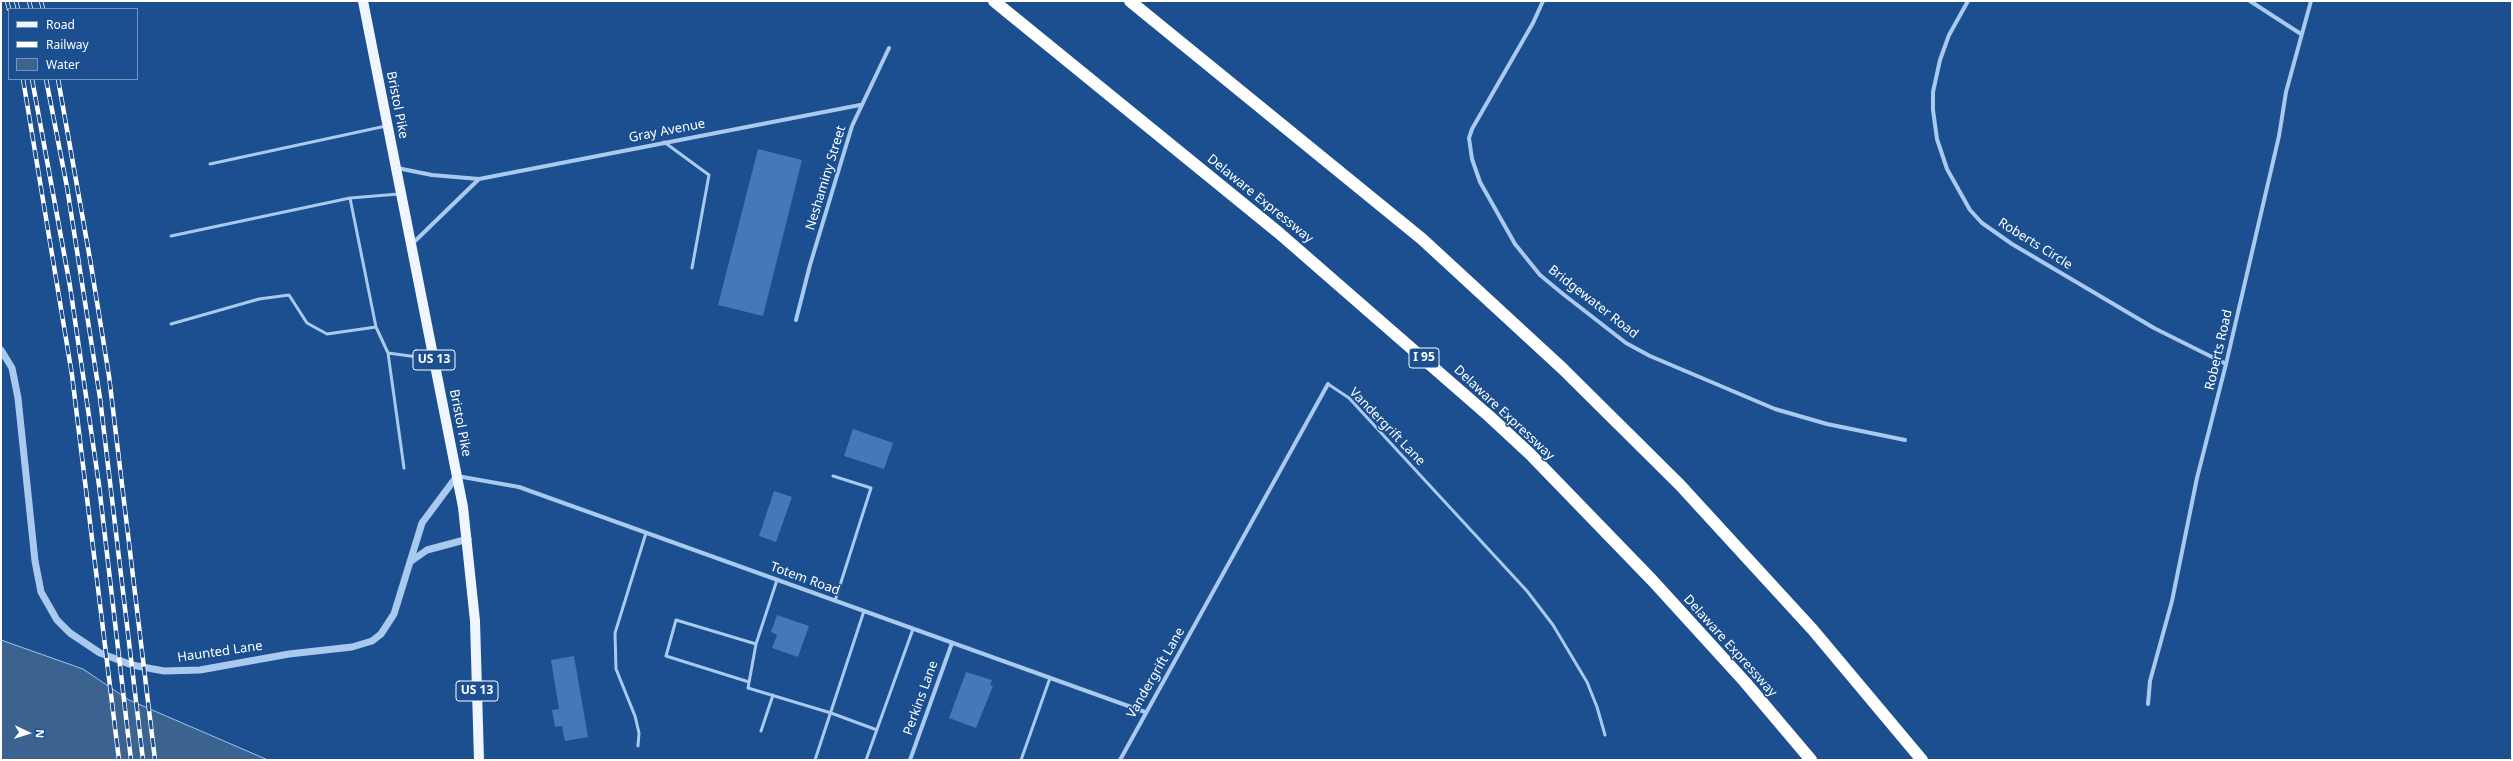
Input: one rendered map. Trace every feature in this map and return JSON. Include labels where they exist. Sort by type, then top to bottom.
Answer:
[{"type":"highway","name":"Delaware Expressway","points":[[994,1],[1279,233],[1489,416],[1530,454],[1652,580],[1744,682],[1811,760]]},
{"type":"highway","points":[[1130,1],[1422,239],[1564,369],[1691,497],[1813,630],[1922,760]]},
{"type":"main road","name":"Bristol Pike","points":[[363,1],[457,476],[468,539],[475,621],[479,760]]},
{"type":"street","name":"Bridgewater Road","points":[[1544,1],[1472,129],[1469,138],[1472,159],[1480,182],[1515,244],[1540,275],[1626,343],[1650,356],[1775,409],[1826,424],[1905,440]]},
{"type":"street","name":"Roberts Circle","points":[[1968,1],[1949,35],[1940,60],[1934,92],[1933,110],[1937,139],[1947,169],[1970,210],[1982,223],[2012,244],[2154,328],[2226,364]]},
{"type":"street","points":[[2250,1],[2301,34]]},
{"type":"street","name":"Roberts Road","points":[[2148,704],[2150,681],[2172,601],[2197,478],[2226,364],[2301,34],[2311,1]]},
{"type":"street","name":"Neshaminy Street","points":[[796,320],[810,265],[852,126],[860,105],[889,48]]},
{"type":"street","name":"Gray Avenue","points":[[396,167],[432,176],[478,179],[860,105]]},
{"type":"street","points":[[411,245],[478,179]]},
{"type":"street","name":"Haunted Lane","points":[[1,350],[12,368],[18,398],[35,562],[41,592],[57,620],[84,644],[100,653],[132,666],[164,671],[181,671],[289,654],[362,645],[382,634],[388,625],[422,523],[457,476]]},
{"type":"street","name":"Vandergrift Lane","points":[[1120,760],[1145,712],[1328,384]]},
{"type":"street","name":"Totem Road","points":[[457,476],[508,484],[1145,712]]},
{"type":"street","points":[[410,562],[427,550],[468,539]]},
{"type":"street","name":"Perkins Lane","points":[[910,760],[952,643]]},
{"type":"lane","points":[[210,164],[388,126]]},
{"type":"lane","points":[[664,142],[709,175],[692,268]]},
{"type":"lane","points":[[171,236],[350,198],[401,194]]},
{"type":"lane","points":[[350,198],[376,327],[388,353],[404,468]]},
{"type":"lane","points":[[171,324],[259,299],[289,295],[307,323],[327,334],[376,327]]},
{"type":"lane","points":[[388,353],[434,359]]},
{"type":"lane","name":"Vandergrift Lane","points":[[1328,384],[1349,398],[1527,591],[1553,625],[1587,682],[1597,707],[1605,735]]},
{"type":"lane","points":[[832,476],[871,488],[835,601]]},
{"type":"lane","points":[[638,746],[639,733],[616,669],[615,640],[646,533]]},
{"type":"lane","points":[[777,580],[756,644],[748,688],[831,713],[877,730]]},
{"type":"lane","points":[[816,760],[864,611]]},
{"type":"lane","points":[[749,682],[666,656],[676,620],[756,644]]},
{"type":"lane","points":[[866,760],[913,629]]},
{"type":"lane","points":[[1021,760],[1050,678]]},
{"type":"lane","points":[[761,731],[773,695]]},
{"type":"water","points":[[1,640],[83,669],[129,700],[268,760],[1,760]]},
{"type":"building","points":[[758,149],[802,160],[763,316],[718,305]]},
{"type":"building","points":[[853,429],[893,443],[884,469],[844,456]]},
{"type":"building","points":[[774,491],[792,497],[776,542],[759,536]]},
{"type":"building","points":[[777,615],[809,626],[798,657],[772,648],[777,635],[771,632]]},
{"type":"building","points":[[574,656],[588,737],[565,741],[562,726],[555,727],[552,710],[559,709],[551,660]]},
{"type":"building","points":[[966,672],[992,680],[990,685],[993,686],[976,728],[949,718]]},
{"type":"railway","points":[[7,1],[9,8]]},
{"type":"railway","points":[[16,1],[18,8]]},
{"type":"railway","points":[[29,1],[31,8]]},
{"type":"railway","points":[[41,1],[43,8]]},
{"type":"railway","points":[[23,80],[72,375],[119,760]]},
{"type":"railway","points":[[32,80],[70,286],[99,485],[131,760]]},
{"type":"railway","points":[[46,80],[67,187],[100,398],[143,760]]},
{"type":"railway","points":[[58,80],[109,376],[155,760]]}]
